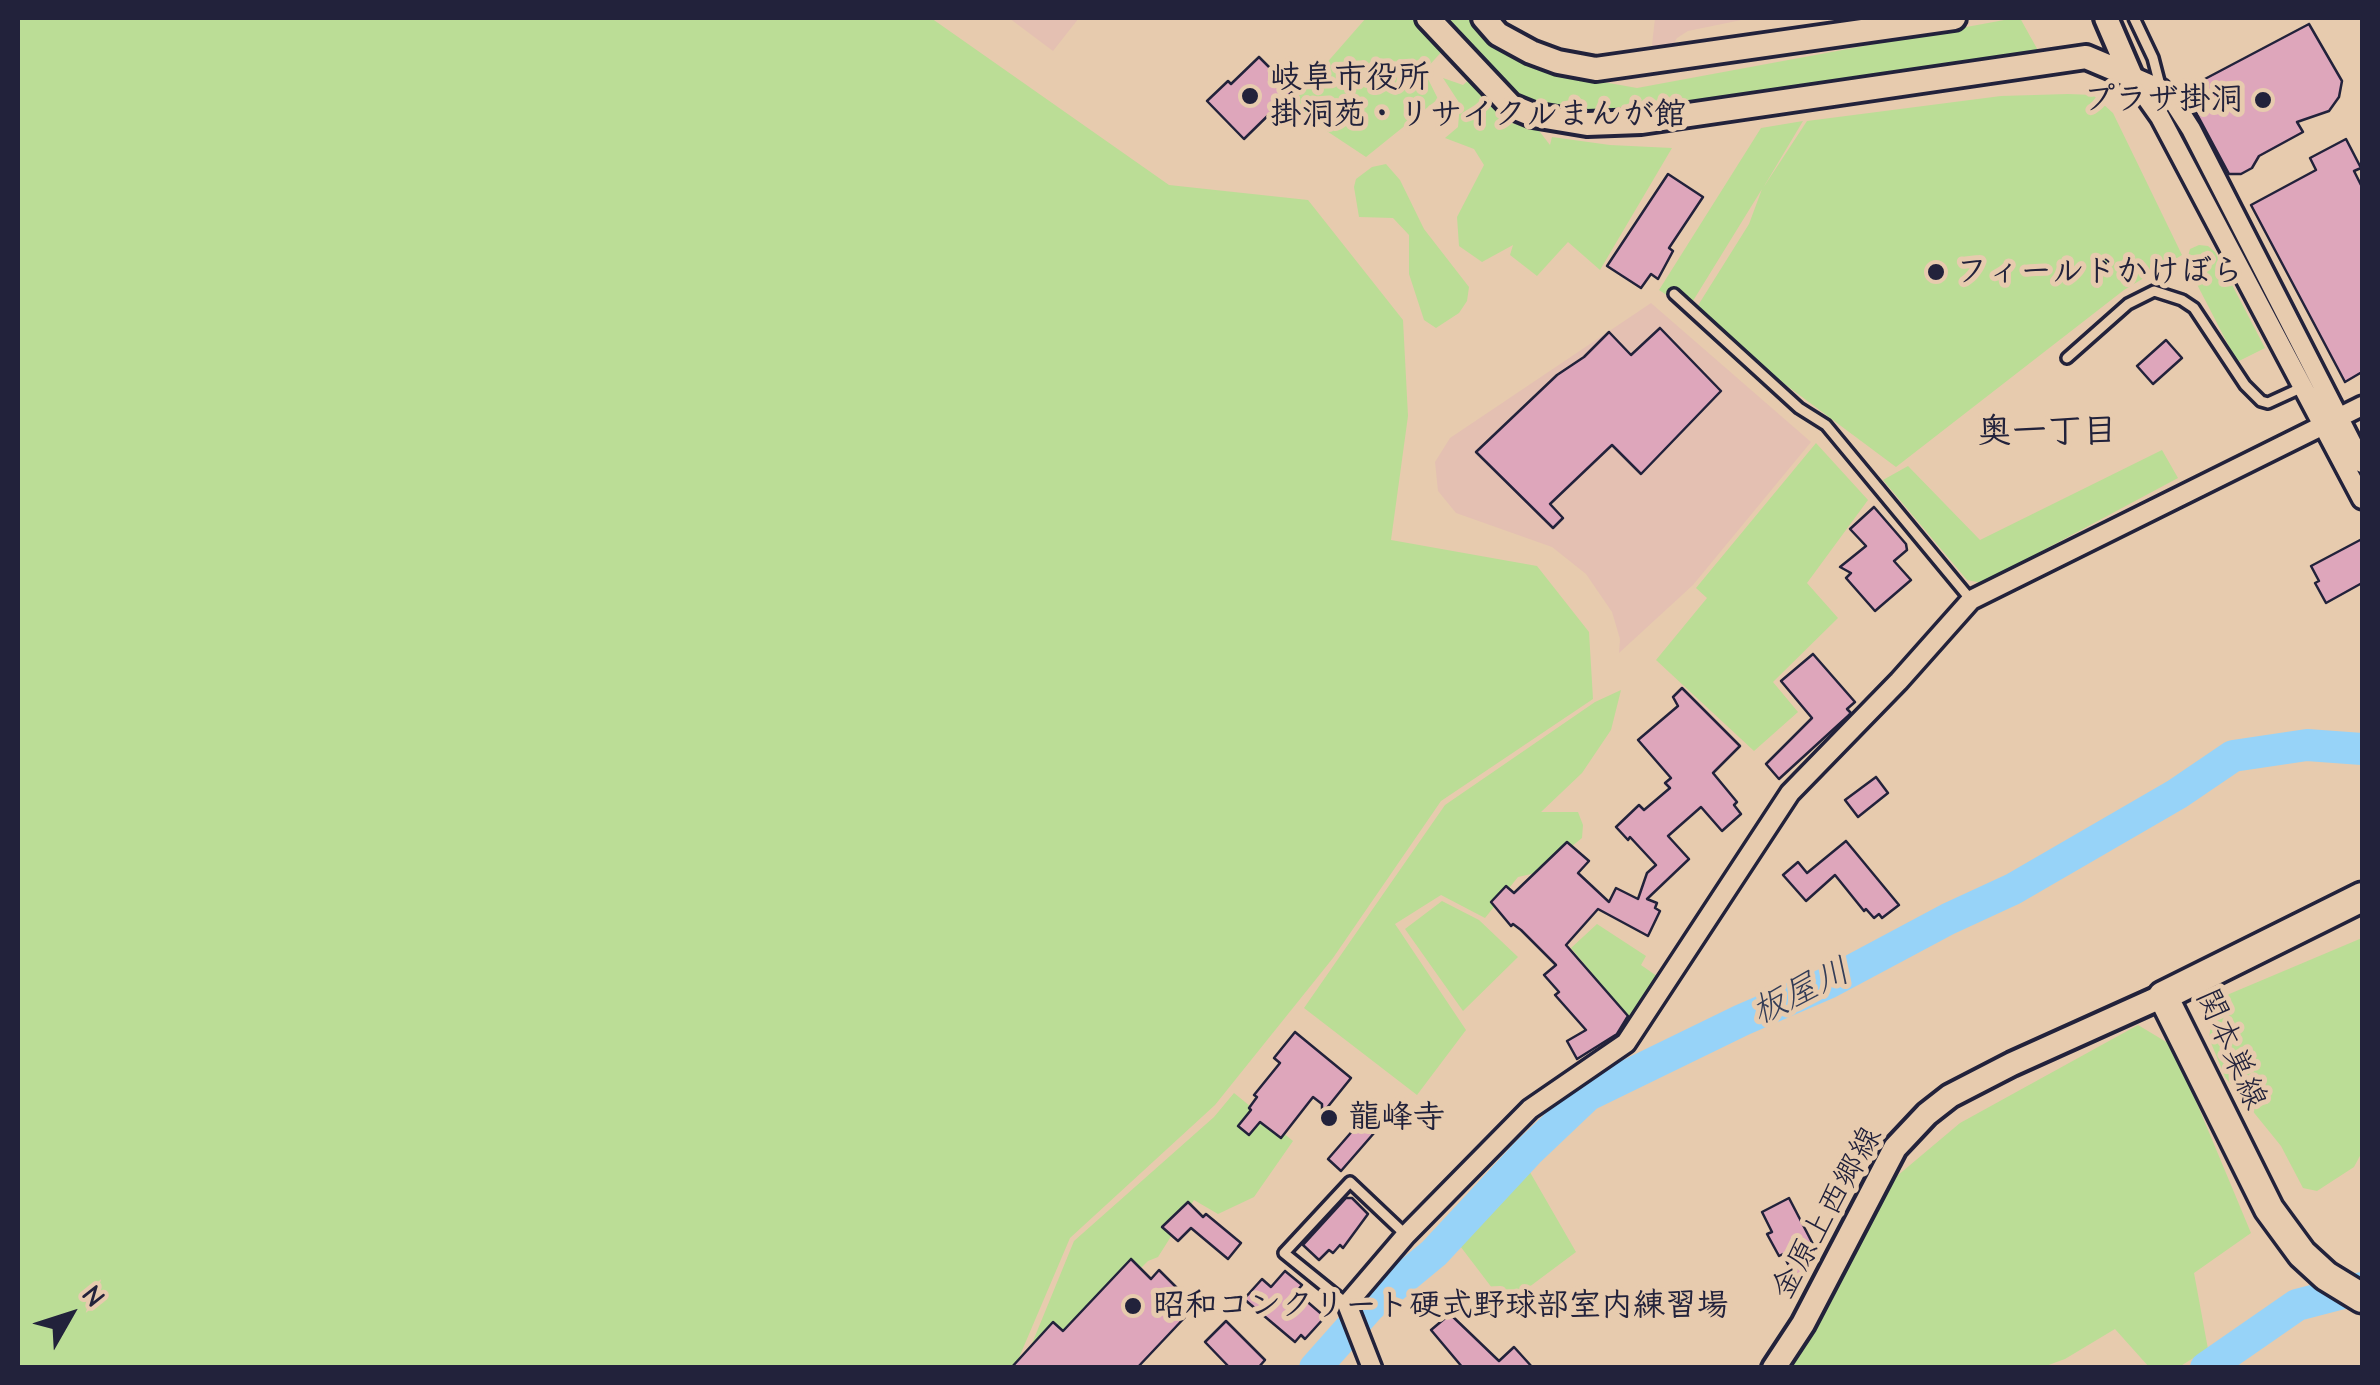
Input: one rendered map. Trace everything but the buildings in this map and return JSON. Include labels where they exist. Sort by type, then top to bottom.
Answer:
[{"type":"main road","name":"関本巣線","points":[[2362,897],[2162,996],[2268,1208],[2302,1254],[2326,1276],[2362,1298]]},
{"type":"street","points":[[1428,18],[1511,106],[1533,115],[1586,124],[1641,122],[2086,56],[2161,89],[2191,129],[2330,422],[2362,499]]},
{"type":"street","points":[[1484,18],[1498,34],[1531,52],[1596,70],[1954,18]]},
{"type":"street","points":[[2106,18],[2130,76],[2160,117],[2303,387],[2362,463]]},
{"type":"street","points":[[2160,117],[2161,89]]},
{"type":"street","points":[[1372,1368],[1350,1309],[1406,1235],[1530,1110],[1626,1043],[1790,793],[1971,600],[2362,406]]},
{"type":"street","name":"金原上西郷線","points":[[1774,1368],[1803,1324],[1894,1148],[1927,1114],[1950,1096],[2012,1064],[2162,996]]},
{"type":"lane","points":[[2134,18],[2153,58],[2161,89]]},
{"type":"lane","points":[[2066,358],[2128,304],[2154,292],[2194,308],[2246,385],[2262,401],[2268,403],[2303,387]]},
{"type":"lane","points":[[1674,294],[1799,408],[1826,425],[1971,600]]},
{"type":"lane","points":[[1350,1309],[1284,1253],[1350,1182],[1406,1235]]},
{"type":"shaded area","points":[[1009,18],[1079,18],[1053,51]]},
{"type":"shaded area","points":[[1655,18],[1751,18],[1688,31],[1677,38],[1663,62],[1657,59],[1652,45]]},
{"type":"shaded area","points":[[1651,303],[1811,442],[1693,585],[1619,653],[1620,639],[1612,612],[1586,574],[1552,547],[1456,513],[1438,491],[1435,462],[1450,438]]},
{"type":"green space","points":[[18,18],[931,18],[1169,185],[1308,200],[1403,320],[1408,416],[1391,540],[1537,566],[1589,632],[1593,699],[1441,801],[1333,958],[1215,1105],[1070,1238],[1015,1367],[18,1367]]},
{"type":"green space","points":[[1366,18],[1472,18],[1501,45],[1581,78],[1637,88],[2015,18],[2020,18],[2040,54],[1565,117],[1492,91],[1491,102],[1500,116],[1514,122],[1513,125],[1518,120],[1533,123],[1550,145],[1552,137],[1672,148],[1600,270],[1568,242],[1537,276],[1510,255],[1513,245],[1482,262],[1459,246],[1457,217],[1484,165],[1474,149],[1445,138],[1458,127],[1460,104],[1443,78],[1463,85],[1476,73],[1446,47],[1424,71],[1438,99],[1366,157],[1289,106]]},
{"type":"green space","name":"フィールドかけぼら","points":[[2093,95],[2113,113],[2182,255],[2124,290],[1896,467],[1692,315],[1749,224],[1762,189],[1688,309],[1659,290],[1761,128],[1803,121],[1763,188],[1807,121],[2001,96]]},
{"type":"green space","points":[[1386,164],[1400,180],[1424,229],[1469,287],[1467,301],[1459,313],[1436,328],[1424,320],[1409,274],[1409,235],[1393,218],[1359,217],[1356,179],[1372,167]]},
{"type":"green space","points":[[2199,245],[2215,252],[2265,348],[2237,362],[2186,263],[2190,249]]},
{"type":"green space","points":[[1816,443],[1868,500],[1807,583],[1838,618],[1773,682],[1798,712],[1754,751],[1656,660],[1707,598],[1696,588]]},
{"type":"green space","points":[[2162,450],[2178,478],[1982,583],[1967,580],[1883,480],[1908,466],[1980,540]]},
{"type":"green space","points":[[1621,690],[1611,730],[1582,773],[1541,812],[1578,812],[1582,838],[1540,872],[1518,877],[1485,918],[1441,895],[1395,924],[1466,1030],[1417,1095],[1304,1008],[1445,805],[1595,702]]},
{"type":"green space","points":[[1442,901],[1479,920],[1518,957],[1463,1011],[1405,929]]},
{"type":"green space","points":[[1597,924],[1646,956],[1641,965],[1661,979],[1632,1021],[1571,948]]},
{"type":"green space","points":[[2362,938],[2362,1152],[2354,1167],[2317,1191],[2303,1188],[2281,1146],[2225,1077],[2209,1038],[2215,1000]]},
{"type":"green space","points":[[2138,1025],[2173,1046],[2251,1233],[2194,1273],[2208,1349],[2179,1367],[2149,1367],[2115,1329],[2065,1359],[2043,1367],[1780,1368],[1897,1176],[1960,1123]]},
{"type":"green space","points":[[1234,1093],[1293,1141],[1254,1197],[1218,1214],[1194,1200],[1158,1257],[1148,1261],[1042,1367],[1022,1368],[1074,1241],[1214,1117]]},
{"type":"green space","points":[[1527,1167],[1576,1252],[1505,1305],[1454,1238]]},
{"type":"waterway","name":"板屋川","points":[[1315,1368],[1370,1306],[1434,1253],[1528,1152],[1588,1095],[1830,982],[2013,889],[2177,794],[2233,756],[2307,745],[2362,749]]},
{"type":"waterway","points":[[2206,1368],[2297,1305],[2362,1288]]},
{"type":"place","name":"岐阜市役所 掛洞苑・リサイクルまんが館","points":[[1250,96]]},
{"type":"place","name":"プラザ掛洞","points":[[2263,100]]},
{"type":"place","name":"フィールドかけぼら","points":[[1936,272]]},
{"type":"place","name":"龍峰寺","points":[[1329,1118]]},
{"type":"place","name":"昭和コンクリート硬式野球部室内練習場","points":[[1133,1306]]},
{"type":"district","name":"奥一丁目","points":[[2047,432]]}]
